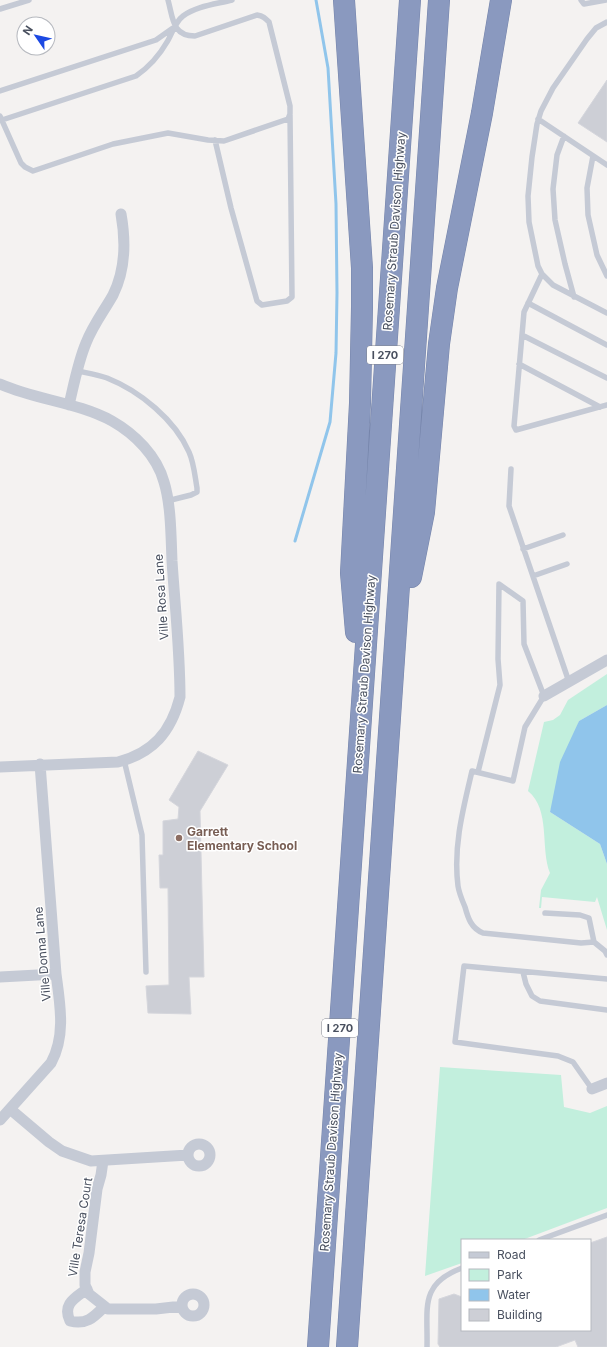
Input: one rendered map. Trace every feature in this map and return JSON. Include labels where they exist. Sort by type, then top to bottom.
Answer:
[{"type":"highway","points":[[344,0],[359,227],[362,299],[360,403],[351,573],[362,710]]},
{"type":"highway","name":"Rosemary Straub Davison Highway","points":[[318,1347],[410,0]]},
{"type":"highway","name":"I 270","points":[[347,1347],[439,0]]},
{"type":"highway","points":[[394,666],[424,512],[439,344],[447,288],[482,113],[501,0]]},
{"type":"street","points":[[69,405],[85,344],[93,326],[113,294],[119,279],[125,249],[121,214]]},
{"type":"street","name":"Ville Rosa Lane","points":[[0,384],[24,394],[49,399],[90,411],[111,420],[128,430],[144,446],[156,464],[164,482],[167,501],[180,697],[176,714],[167,731],[141,754],[118,762],[40,764],[0,767]]},
{"type":"street","points":[[544,696],[607,660]]},
{"type":"street","name":"Ville Donna Lane","points":[[0,1120],[52,1063],[60,1041],[61,1021],[40,764]]},
{"type":"street","points":[[0,978],[56,974]]},
{"type":"street","points":[[592,1089],[607,1083]]},
{"type":"street","points":[[10,1108],[49,1142],[62,1151],[91,1161],[188,1155]]},
{"type":"street","name":"Ville Teresa Court","points":[[103,1161],[90,1253],[85,1272],[85,1285],[89,1294],[104,1307]]},
{"type":"street","points":[[86,1289],[68,1304],[66,1314],[70,1321],[78,1323],[87,1321],[95,1316],[104,1307],[108,1309],[123,1310],[156,1309],[182,1306]]},
{"type":"lane","points":[[0,9],[29,0]]},
{"type":"lane","points":[[168,0],[175,26],[179,32],[191,36],[258,15],[262,16],[269,22],[290,106],[292,297],[287,301],[262,306],[256,301],[231,208],[215,140]]},
{"type":"lane","points":[[232,0],[215,2],[192,11],[182,17],[175,26],[167,42],[151,64],[136,76],[1,118],[25,168],[33,171],[113,144],[168,133],[224,141],[288,119],[290,114]]},
{"type":"lane","points":[[581,0],[584,4],[606,0]]},
{"type":"lane","points":[[607,22],[596,28],[587,38],[553,88],[541,111],[538,119],[532,157],[528,196],[529,222],[538,266],[542,274],[553,284],[574,297],[607,313]]},
{"type":"lane","points":[[0,91],[156,40],[175,26]]},
{"type":"lane","points":[[538,119],[607,165]]},
{"type":"lane","points":[[564,136],[557,155],[554,197],[555,220],[574,297]]},
{"type":"lane","points":[[593,156],[587,188],[588,214],[597,256],[607,276]]},
{"type":"lane","points":[[542,274],[524,312],[514,426],[516,430],[607,405]]},
{"type":"lane","points":[[528,303],[607,345]]},
{"type":"lane","points":[[522,335],[607,378]]},
{"type":"lane","points":[[519,364],[600,407]]},
{"type":"lane","points":[[78,371],[107,378],[139,396],[166,418],[179,434],[190,453],[197,488],[196,492],[191,495],[167,501]]},
{"type":"lane","points":[[512,469],[509,506],[569,682]]},
{"type":"lane","points":[[523,549],[563,534]]},
{"type":"lane","points":[[533,576],[567,564]]},
{"type":"lane","points":[[478,772],[500,685],[498,659],[499,584],[523,601],[524,644],[544,696],[525,727],[513,781],[472,771],[461,817],[457,846],[458,887],[470,922],[476,930],[483,933],[581,943],[594,942]]},
{"type":"lane","points":[[124,760],[142,835],[146,972]]},
{"type":"lane","points":[[544,913],[589,918],[594,942],[605,951],[607,955]]},
{"type":"lane","points":[[592,1089],[573,1062],[558,1056],[455,1042],[464,966],[607,979]]},
{"type":"lane","points":[[523,972],[526,984],[532,996],[540,1001],[607,1010]]},
{"type":"lane","points":[[542,1239],[607,1215]]},
{"type":"lane","points":[[427,1347],[429,1295],[433,1286],[448,1273],[461,1268]]},
{"type":"green space","points":[[607,674],[607,705],[579,721],[550,812],[600,844],[607,864],[607,930],[597,897],[595,902],[542,897],[541,908],[539,908],[541,890],[550,873],[547,863],[540,808],[528,791],[544,722],[553,720],[560,715],[568,700]]},
{"type":"green space","points":[[440,1067],[561,1075],[564,1107],[590,1113],[607,1106],[607,1208],[525,1239],[461,1239],[461,1263],[425,1276]]},
{"type":"water","points":[[607,705],[607,864],[600,844],[550,812],[560,762],[579,721]]},
{"type":"building","points":[[607,80],[607,142],[578,123]]},
{"type":"building","name":"Garrett Elementary School","points":[[198,751],[228,765],[200,811],[204,977],[189,977],[191,1014],[148,1013],[146,986],[169,985],[168,888],[160,888],[159,855],[163,855],[163,821],[178,819],[179,807],[169,800]]},
{"type":"building","points":[[607,1237],[607,1347],[578,1347],[575,1340],[556,1347],[440,1347],[438,1344],[439,1299],[454,1294],[461,1297],[461,1331],[591,1331],[591,1243]]},
{"type":"waterway","points":[[295,541],[330,422],[336,353],[336,204],[328,68],[316,0]]},
{"type":"place","name":"Garrett Elementary School","points":[[179,838]]}]
